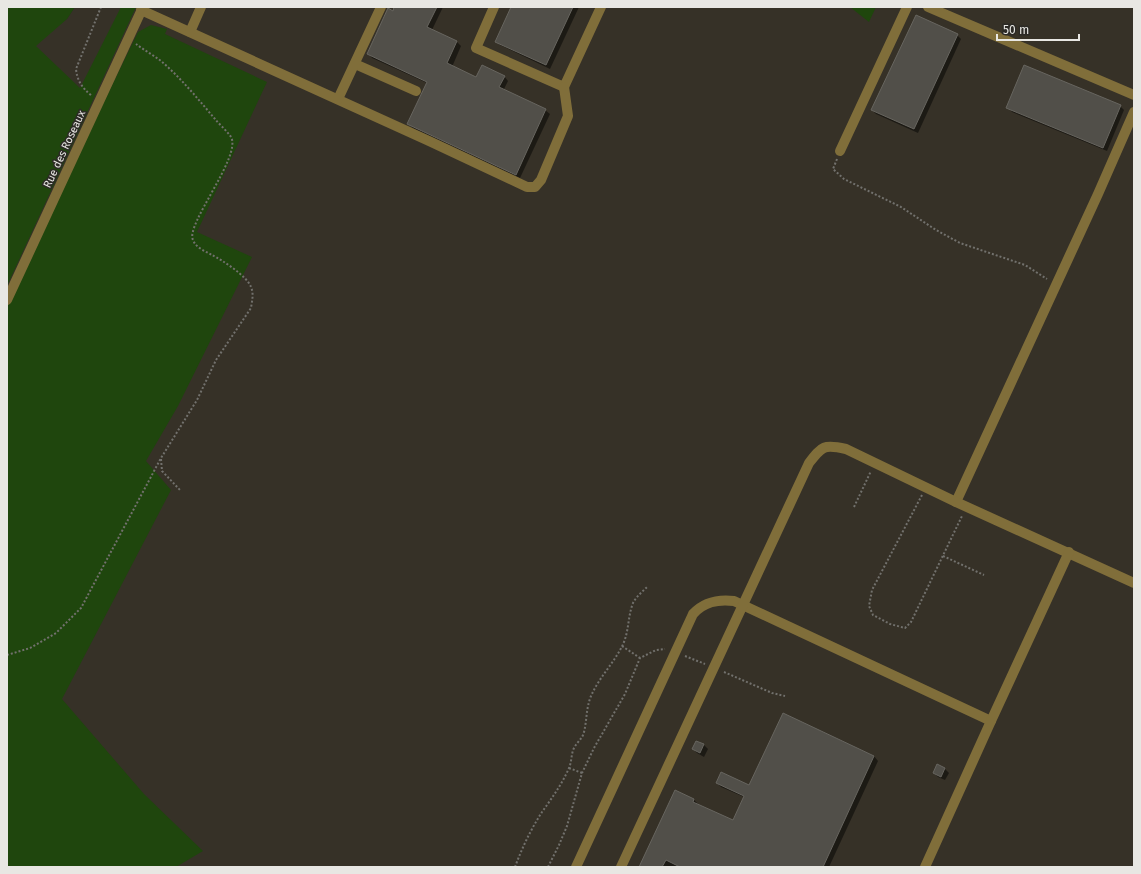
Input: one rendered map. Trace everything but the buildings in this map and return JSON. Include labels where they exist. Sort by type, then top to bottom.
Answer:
[{"type":"street","points":[[190,32],[201,7]]},
{"type":"street","points":[[338,99],[381,7]]},
{"type":"street","points":[[494,7],[476,48],[564,87]]},
{"type":"street","points":[[142,9],[527,187],[535,187],[541,180],[568,116],[564,87],[601,7]]},
{"type":"street","points":[[840,151],[907,7]]},
{"type":"street","points":[[928,7],[1134,95]]},
{"type":"street","name":"Rue des Roseaux","points":[[7,300],[142,9]]},
{"type":"street","points":[[355,64],[416,91]]},
{"type":"street","points":[[956,502],[1056,287],[1134,112]]},
{"type":"street","points":[[621,867],[808,463],[819,450],[826,447],[846,449],[956,502],[1069,552],[1134,583]]},
{"type":"street","points":[[925,867],[1069,552]]},
{"type":"street","points":[[576,867],[693,614],[701,606],[710,602],[728,600],[734,601],[991,721]]},
{"type":"path","points":[[100,101],[86,91],[77,78],[76,69],[101,7]]},
{"type":"path","points":[[7,656],[30,648],[56,632],[81,608],[161,458],[197,400],[216,360],[251,308],[253,298],[251,286],[244,277],[215,256],[197,247],[192,239],[192,232],[216,187],[232,149],[232,138],[175,75],[160,61],[128,37]]},
{"type":"path","points":[[840,151],[833,169],[844,179],[901,207],[936,230],[960,243],[1026,265],[1056,287]]},
{"type":"path","points":[[161,458],[162,471],[180,490]]},
{"type":"path","points":[[854,507],[875,463]]},
{"type":"path","points":[[926,487],[872,590],[869,606],[873,616],[890,624],[905,628],[911,622],[967,506]]},
{"type":"path","points":[[943,556],[984,575]]},
{"type":"path","points":[[516,867],[520,854],[528,839],[542,813],[558,790],[569,768],[574,747],[584,733],[587,708],[591,697],[598,683],[622,646],[628,630],[634,602],[647,587]]},
{"type":"path","points":[[622,646],[640,658]]},
{"type":"path","points":[[569,768],[582,773]]},
{"type":"shaded area","points":[[75,7],[1134,7],[1134,867],[7,867],[7,58],[67,19]]},
{"type":"green space","points":[[7,7],[75,7],[67,19],[36,46],[80,88],[121,7],[136,7],[7,286]]},
{"type":"green space","points":[[850,7],[876,7],[869,22]]},
{"type":"green space","points":[[151,25],[167,29],[165,34],[267,82],[197,232],[252,257],[178,406],[146,461],[171,490],[62,699],[144,794],[203,851],[176,867],[7,867],[7,300],[138,32]]}]
